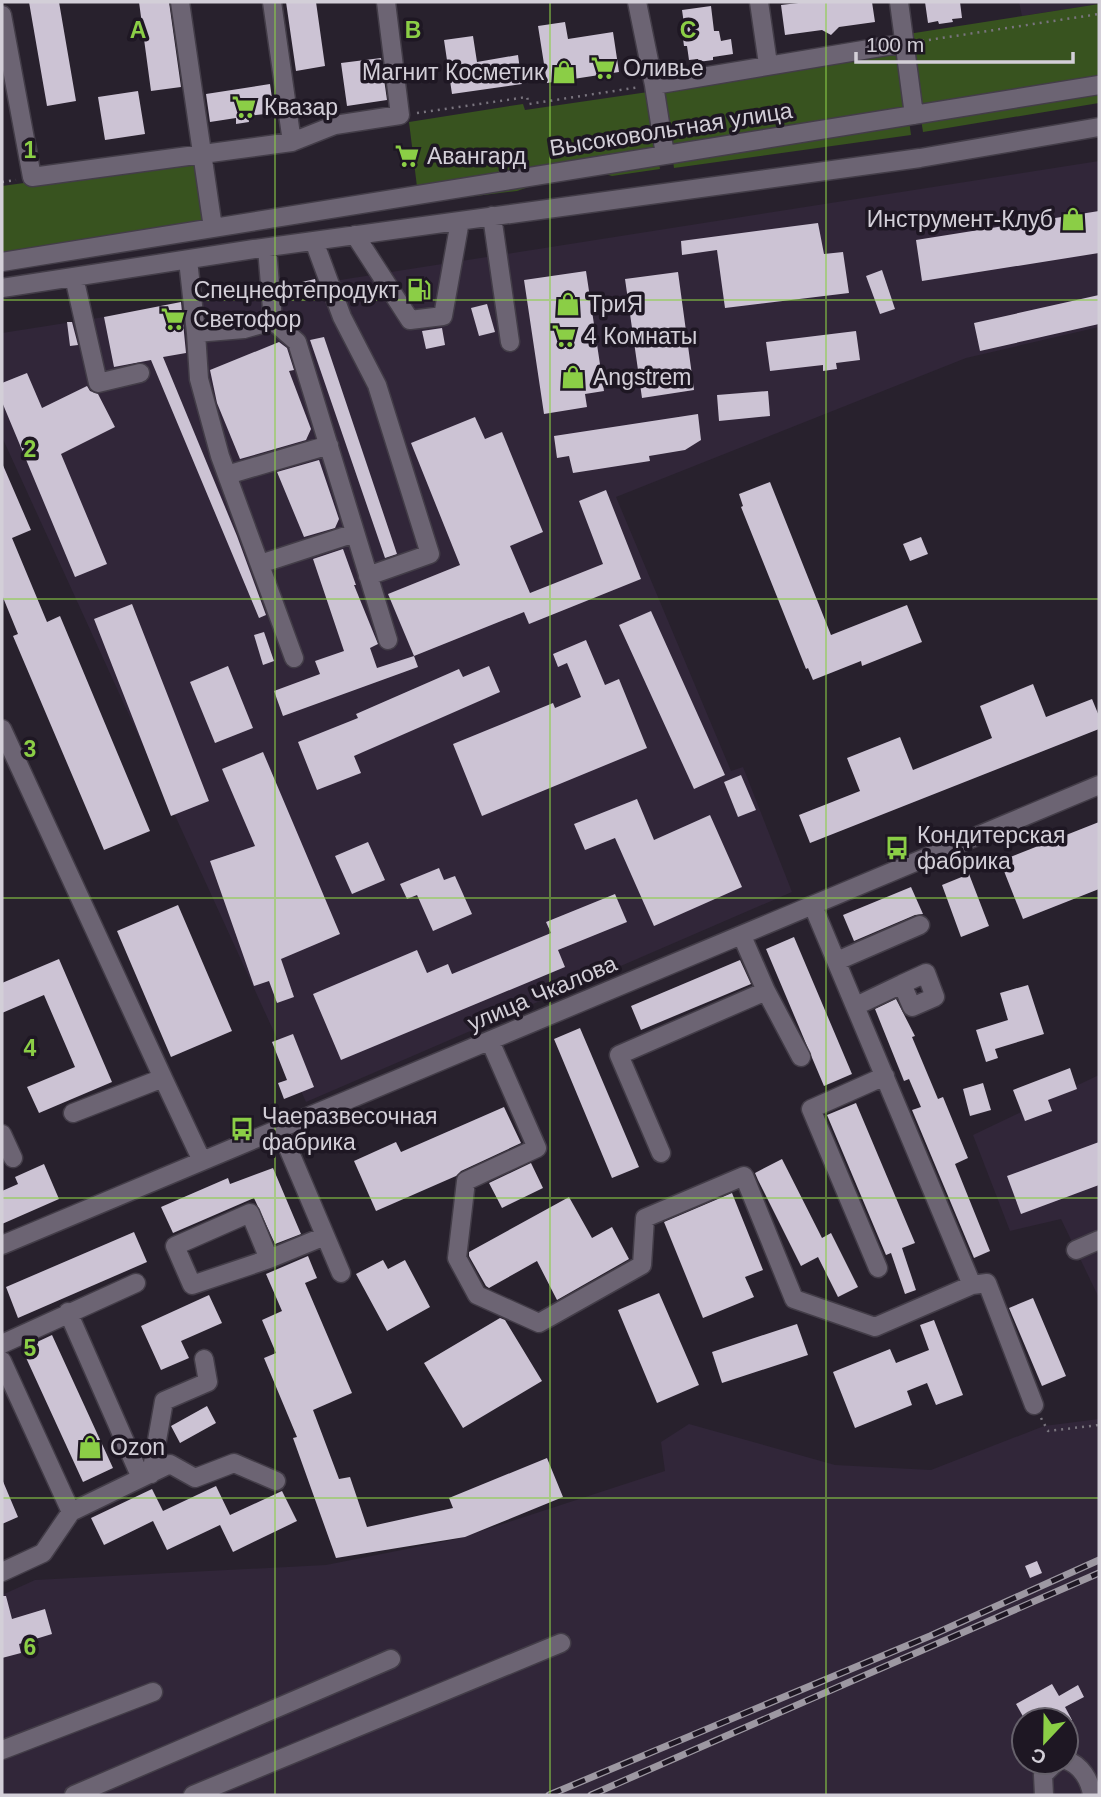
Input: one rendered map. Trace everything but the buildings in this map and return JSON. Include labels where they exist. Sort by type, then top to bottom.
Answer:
[{"type":"street","points":[[180,2],[213,228]]},
{"type":"street","points":[[272,2],[292,142]]},
{"type":"street","points":[[2,15],[33,177],[292,142],[335,125],[400,115],[386,2]]},
{"type":"street","points":[[637,2],[654,85],[664,155]]},
{"type":"street","points":[[759,2],[768,64]]},
{"type":"street","points":[[899,2],[914,115]]},
{"type":"street","points":[[654,85],[905,43]]},
{"type":"street","name":"Высоковольтная улица","points":[[2,262],[1099,85]]},
{"type":"street","points":[[2,288],[261,248],[920,158],[1099,127]]},
{"type":"street","points":[[492,216],[510,342]]},
{"type":"street","points":[[355,235],[410,320],[443,316],[460,221]]},
{"type":"street","points":[[322,240],[342,317],[377,385],[430,554],[369,576]]},
{"type":"street","points":[[261,248],[273,321],[297,342],[388,640]]},
{"type":"street","points":[[188,260],[199,379],[228,475],[294,658]]},
{"type":"street","points":[[74,277],[98,383],[140,373]]},
{"type":"street","points":[[196,333],[244,329],[273,321]]},
{"type":"street","points":[[228,475],[329,445]]},
{"type":"street","points":[[260,564],[355,533]]},
{"type":"street","points":[[2,729],[202,1161]]},
{"type":"street","name":"улица Чкалова","points":[[2,1245],[1099,785]]},
{"type":"street","points":[[813,906],[972,1285]]},
{"type":"street","points":[[837,961],[920,925]]},
{"type":"street","points":[[743,936],[766,991],[801,1057]]},
{"type":"street","points":[[856,1006],[902,984]]},
{"type":"street","points":[[661,1153],[619,1055],[766,991]]},
{"type":"street","points":[[490,1041],[537,1149],[466,1181],[457,1258],[477,1295],[539,1323],[642,1265],[645,1218],[744,1176],[794,1299],[875,1327],[972,1285],[987,1283],[1034,1405]]},
{"type":"street","points":[[878,1268],[811,1109],[886,1076]]},
{"type":"street","points":[[73,1113],[163,1078]]},
{"type":"street","points":[[280,1129],[341,1273]]},
{"type":"street","points":[[2,1134],[13,1158]]},
{"type":"street","points":[[270,1259],[250,1213],[176,1246],[192,1285],[270,1259],[326,1236]]},
{"type":"street","points":[[1076,1250],[1099,1240]]},
{"type":"street","points":[[2,1344],[136,1283]]},
{"type":"street","points":[[68,1312],[146,1476]]},
{"type":"street","points":[[146,1476],[164,1401],[208,1382],[204,1359]]},
{"type":"street","points":[[2,1361],[71,1512]]},
{"type":"street","points":[[2,1572],[43,1553],[71,1512],[170,1464],[195,1478],[234,1463],[276,1481]]},
{"type":"street","points":[[193,1795],[561,1643]]},
{"type":"street","points":[[74,1795],[391,1659]]},
{"type":"street","points":[[2,1750],[153,1692]]},
{"type":"street","points":[[1080,1769],[1090,1783],[1092,1795]]},
{"type":"street","points":[[1043,1776],[1044,1795]]},
{"type":"path","points":[[905,43],[1099,14]]},
{"type":"path","points":[[400,115],[527,97],[529,104],[654,85]]},
{"type":"path","points":[[1034,1405],[1048,1432],[1099,1425]]},
{"type":"shaded area","points":[[1019,2],[1099,2],[1099,4],[1022,16]]},
{"type":"shaded area","points":[[1099,161],[1099,327],[966,358],[616,497],[731,771],[743,767],[792,892],[306,1102],[2,437],[2,333]]},
{"type":"shaded area","points":[[1099,1075],[1099,1298],[1061,1219],[1010,1231],[973,1135]]},
{"type":"shaded area","points":[[1099,1419],[1099,1795],[2,1795],[2,1595],[35,1580],[326,1565],[457,1539],[665,1471],[661,1442],[689,1424],[835,1465],[931,1470],[1044,1426]]},
{"type":"green space","points":[[1099,4],[1099,103],[923,132],[908,34]]},
{"type":"green space","points":[[900,53],[911,135],[674,168],[663,93]]},
{"type":"green space","points":[[648,92],[660,169],[612,176],[598,172],[552,179],[517,191],[419,203],[409,122],[523,104],[525,110]]},
{"type":"green space","points":[[199,159],[208,219],[2,256],[2,186]]},
{"type":"railway","points":[[549,1795],[930,1636],[1099,1560]]},
{"type":"railway","points":[[591,1795],[1099,1573]]},
{"type":"place","name":"Оливье","points":[[603,68]]},
{"type":"place","name":"Магнит Косметик","points":[[564,72]]},
{"type":"place","name":"Квазар","points":[[244,107]]},
{"type":"place","name":"Авангард","points":[[407,156]]},
{"type":"place","name":"Инструмент-Клуб","points":[[1073,219]]},
{"type":"place","name":"Спецнефтепродукт","points":[[419,290]]},
{"type":"place","name":"ТриЯ","points":[[568,304]]},
{"type":"place","name":"Светофор","points":[[173,319]]},
{"type":"place","name":"4 Комнаты","points":[[564,336]]},
{"type":"place","name":"Angstrem","points":[[573,377]]},
{"type":"place","name":"Кондитерская фабрика","points":[[897,848]]},
{"type":"place","name":"Чаеразвесочная фабрика","points":[[242,1129]]},
{"type":"place","name":"Ozon","points":[[90,1447]]}]
